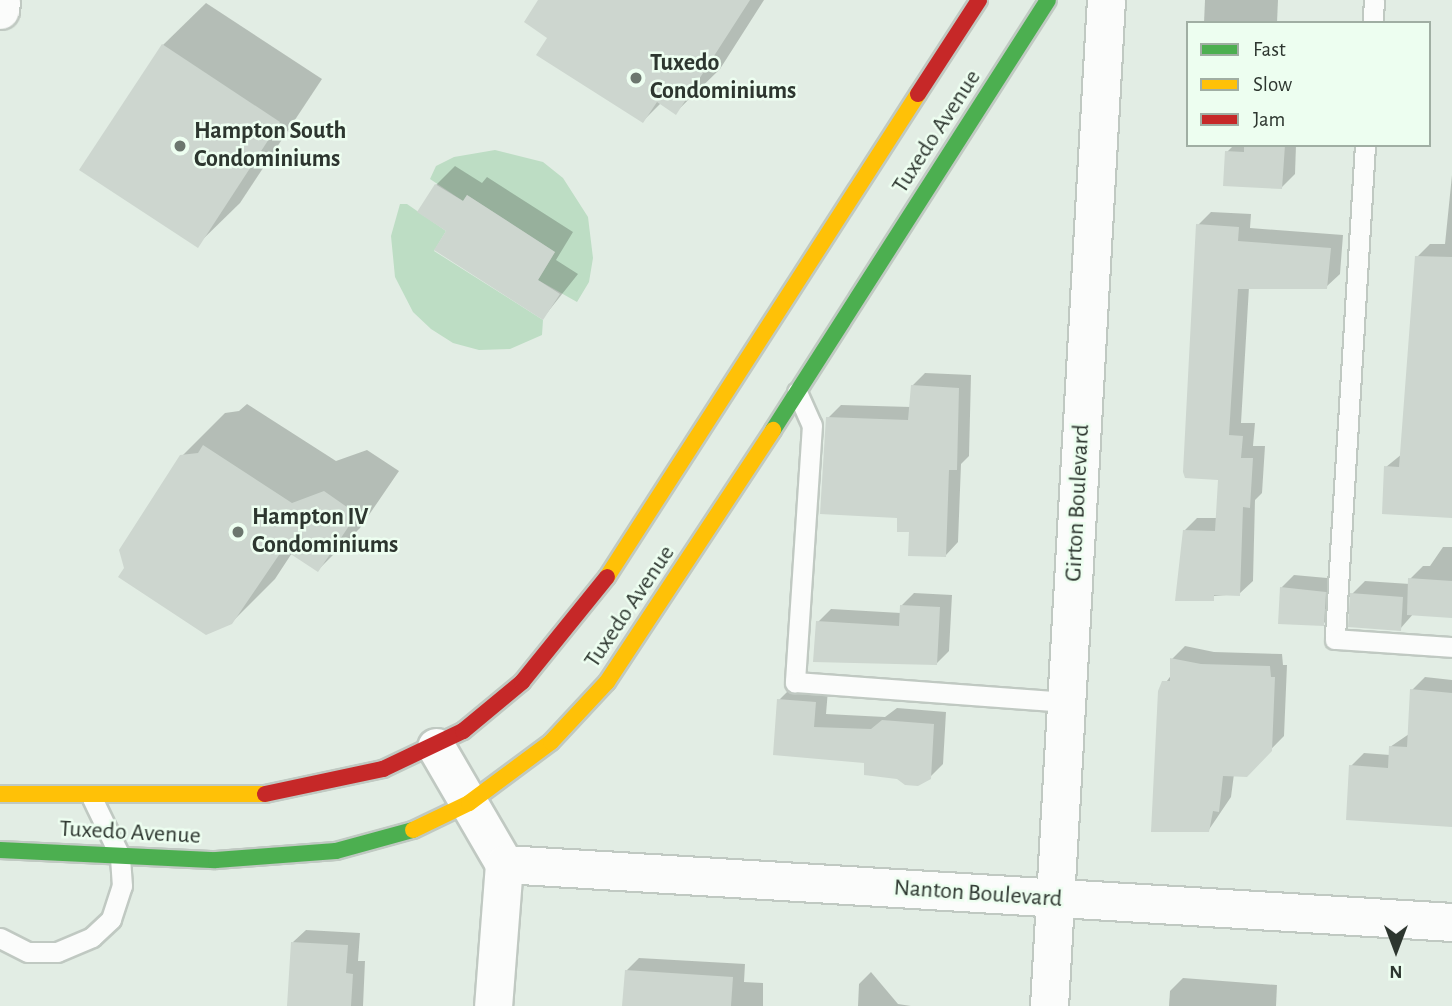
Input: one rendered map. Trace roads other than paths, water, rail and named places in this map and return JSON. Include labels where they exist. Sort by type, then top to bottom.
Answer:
[{"type":"main road","name":"Tuxedo Avenue","points":[[0,794],[92,798],[246,796],[293,791],[383,769],[436,747],[522,682],[571,627],[979,0]]},
{"type":"main road","name":"Tuxedo Avenue","points":[[0,850],[216,860],[336,851],[385,840],[469,803],[551,742],[607,682],[1048,0]]},
{"type":"street","points":[[0,10],[1,0]]},
{"type":"street","name":"Girton Boulevard","points":[[1049,1006],[1106,0]]},
{"type":"street","points":[[436,747],[504,864],[493,1006]]},
{"type":"street","name":"Nanton Boulevard","points":[[504,864],[1452,922]]},
{"type":"lane","points":[[1373,21],[1374,0]]},
{"type":"lane","points":[[1365,147],[1335,639],[1452,647]]},
{"type":"lane","points":[[797,392],[812,425],[795,682],[1067,702]]},
{"type":"lane","points":[[0,938],[29,952],[57,952],[92,937],[111,919],[119,904],[120,856],[92,798]]},
{"type":"place","name":"Tuxedo Condominiums","points":[[636,78]]},
{"type":"place","name":"Hampton South Condominiums","points":[[180,146]]},
{"type":"place","name":"Hampton IV Condominiums","points":[[238,532]]}]
